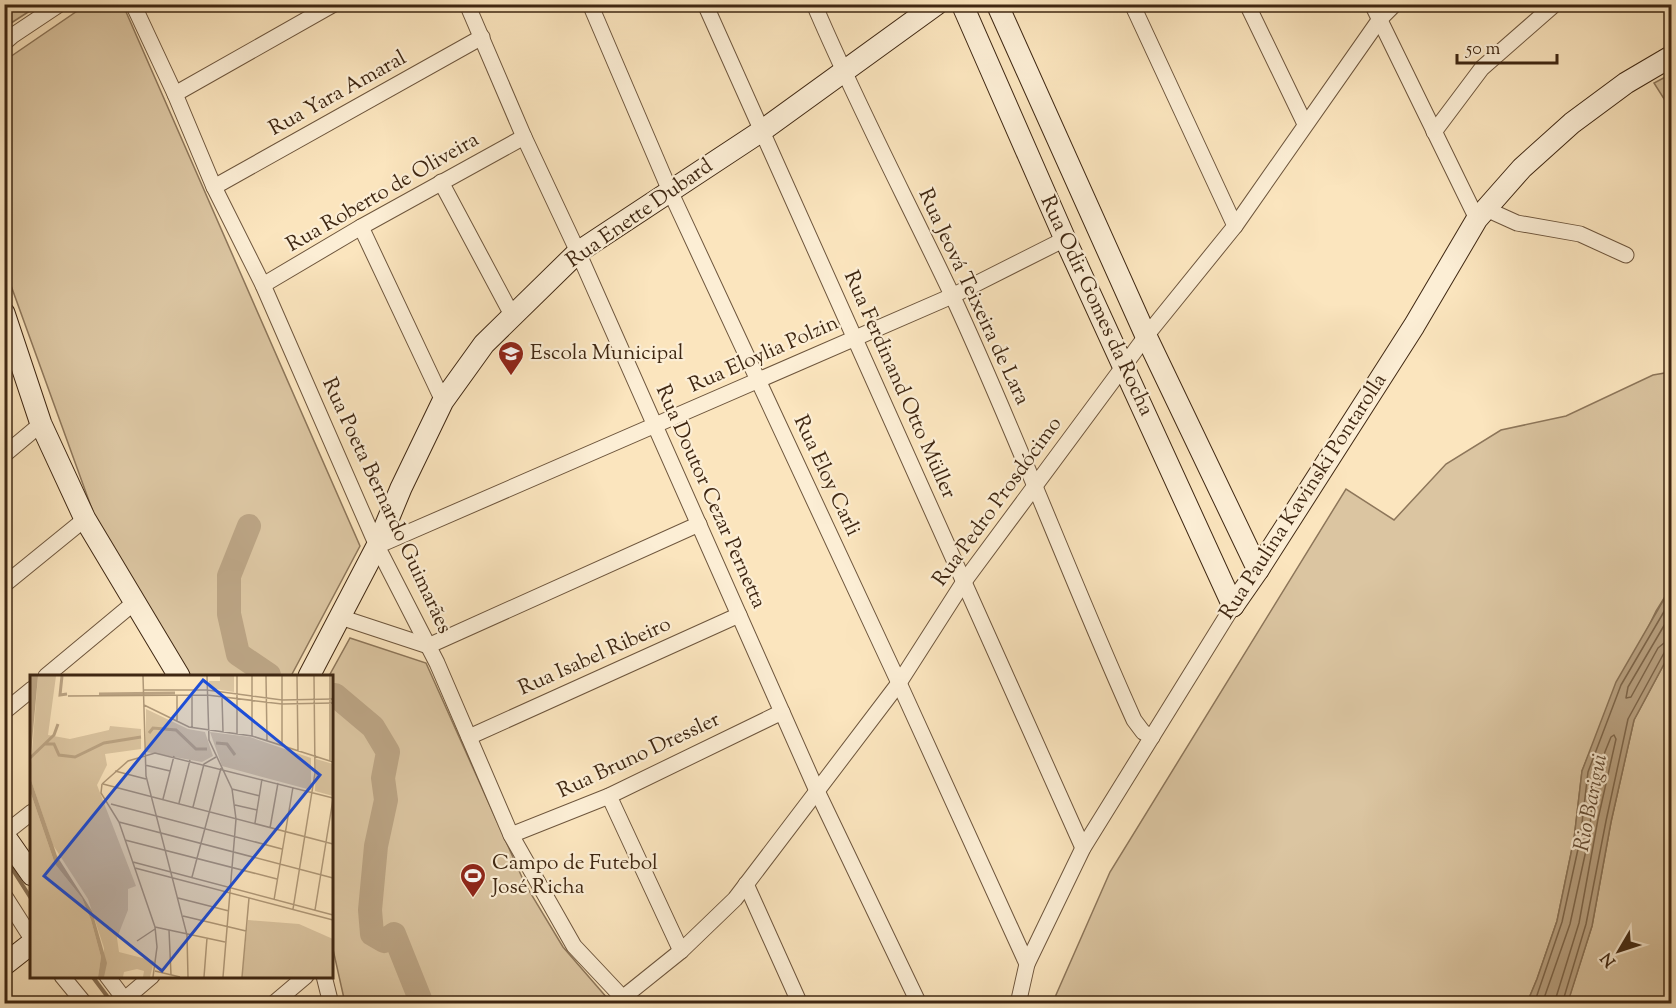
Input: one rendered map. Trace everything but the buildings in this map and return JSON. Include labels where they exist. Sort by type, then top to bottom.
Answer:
[{"type":"street","points":[[4,43],[60,4]]},
{"type":"street","name":"Rua Poeta Bernardo Guimarães","points":[[133,4],[175,94],[214,187],[263,285],[377,546],[428,646],[511,835],[574,946],[624,1002]]},
{"type":"street","points":[[175,94],[334,4]]},
{"type":"street","name":"Rua Doutor Cezar Pernetta","points":[[467,4],[524,137],[578,252],[817,791],[919,1004]]},
{"type":"street","name":"Rua Eloy Carli","points":[[590,4],[670,191],[899,682],[1026,964]]},
{"type":"street","name":"Rua Ferdinand Otto Müller","points":[[705,4],[1083,848]]},
{"type":"street","name":"Rua Jeová Teixeira de Lara","points":[[814,4],[843,72],[952,296],[1036,485],[1095,634],[1134,720],[1143,732],[1152,737]]},
{"type":"street","name":"Rua Enette Dubard","points":[[310,675],[377,546],[443,401],[484,344],[578,252],[763,130],[937,4]]},
{"type":"street","name":"Rua Odir Gomes da Rocha","points":[[962,4],[1065,239],[1233,606]]},
{"type":"street","name":"Rua Odir Gomes da Rocha","points":[[997,4],[1146,336],[1258,570]]},
{"type":"street","points":[[1132,4],[1235,226]]},
{"type":"street","points":[[1247,4],[1305,124]]},
{"type":"street","points":[[1372,4],[1434,132],[1481,214],[1580,234],[1626,255]]},
{"type":"street","name":"Rua Pedro Prosdócimo","points":[[624,1002],[735,899],[899,682],[963,583],[1146,336],[1235,226],[1380,19],[1395,4]]},
{"type":"street","points":[[1434,132],[1482,69],[1555,4]]},
{"type":"street","name":"Rua Yara Amaral","points":[[214,187],[482,37]]},
{"type":"street","name":"Rua Paulina Kavinski Pontarolla","points":[[1018,1004],[1026,964],[1083,848],[1233,606],[1414,326],[1481,214],[1522,168],[1572,123],[1626,83],[1671,56]]},
{"type":"street","name":"Rua Roberto de Oliveira","points":[[263,285],[361,227],[524,137]]},
{"type":"street","points":[[441,182],[512,315]]},
{"type":"street","points":[[361,227],[443,401]]},
{"type":"street","name":"Rua Eloylia Polzin","points":[[377,546],[952,296],[1065,239]]},
{"type":"street","points":[[6,320],[40,424],[85,519],[178,675]]},
{"type":"street","points":[[4,455],[40,424]]},
{"type":"street","points":[[4,585],[85,519]]},
{"type":"street","points":[[340,617],[428,646],[699,524]]},
{"type":"street","points":[[47,675],[135,602]]},
{"type":"street","name":"Rua Isabel Ribeiro","points":[[469,737],[739,615]]},
{"type":"street","points":[[4,712],[30,691]]},
{"type":"street","name":"Rua Bruno Dressler","points":[[511,835],[609,796],[782,712]]},
{"type":"street","points":[[609,796],[681,951]]},
{"type":"street","points":[[30,814],[4,834],[30,872]]},
{"type":"street","points":[[746,884],[800,1004]]},
{"type":"street","points":[[4,895],[30,938]]},
{"type":"street","points":[[4,965],[30,943]]},
{"type":"street","points":[[64,978],[85,1004]]},
{"type":"street","points":[[109,978],[126,1001],[150,978]]},
{"type":"street","points":[[273,1004],[304,978]]},
{"type":"street","points":[[324,978],[330,1004]]},
{"type":"shaded area","points":[[5,4],[39,4],[39,5],[5,27]]},
{"type":"shaded area","points":[[86,5],[123,5],[360,546],[292,675],[190,675],[97,523],[5,269],[5,63],[10,57]]},
{"type":"shaded area","points":[[1671,74],[1671,110],[1654,83]]},
{"type":"shaded area","points":[[1671,372],[1671,587],[1656,611],[1582,771],[1574,839],[1557,921],[1527,1003],[1052,1004],[1110,872],[1346,489],[1394,520],[1446,464],[1501,430],[1566,416],[1653,375]]},
{"type":"shaded area","points":[[350,638],[426,663],[525,884],[563,947],[608,999],[603,1004],[345,1003],[333,949],[333,675],[330,675]]},
{"type":"shaded area","points":[[1671,651],[1671,1003],[1567,1004],[1592,926],[1611,822],[1634,720]]},
{"type":"water","name":"Rio Barigui","points":[[1671,587],[1671,651],[1634,720],[1611,822],[1592,926],[1568,1002],[1527,1003],[1557,921],[1574,839],[1582,771],[1616,682]]},
{"type":"waterway","points":[[249,526],[229,576],[229,614],[238,654],[269,675]]},
{"type":"waterway","points":[[335,695],[373,727],[388,752],[383,778],[386,800],[376,846],[370,910],[372,934],[384,941],[394,934],[422,1004]]},
{"type":"waterway","points":[[4,856],[30,897]]},
{"type":"waterway","points":[[94,978],[113,1004]]},
{"type":"place","name":"Escola Municipal","points":[[511,377]]},
{"type":"place","name":"Campo de Futebol José Richa","points":[[473,899]]}]
